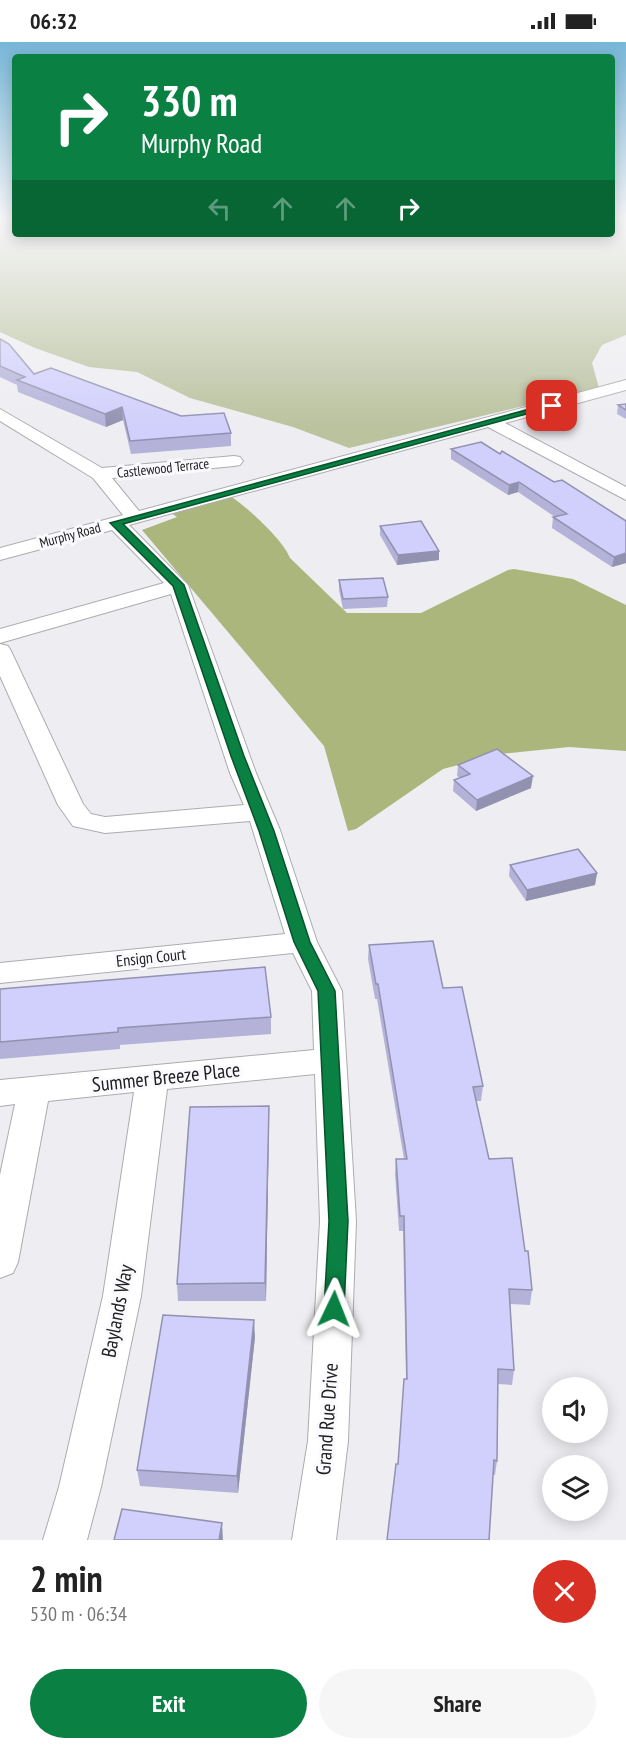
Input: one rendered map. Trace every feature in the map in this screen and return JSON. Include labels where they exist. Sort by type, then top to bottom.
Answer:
[{"type":"street","name":"Murphy Road","points":[[0,554],[626,385]]},
{"type":"street","name":"Castlewood Terrace","points":[[0,414],[99,474],[234,461]]},
{"type":"street","points":[[492,423],[626,494]]},
{"type":"street","name":"Grand Rue Drive","points":[[99,474],[125,520],[178,585],[218,704],[259,812],[302,942],[327,991],[338,1221],[328,1441],[314,1540]]},
{"type":"street","points":[[0,636],[178,585]]},
{"type":"street","points":[[0,651],[71,805],[82,820],[105,825],[259,812]]},
{"type":"street","name":"Ensign Court","points":[[0,972],[302,942]]},
{"type":"street","name":"Summer Breeze Place","points":[[0,1093],[331,1060]]},
{"type":"street","name":"Baylands Way","points":[[65,1540],[80,1487],[123,1296],[152,1078]]},
{"type":"street","points":[[0,1262],[34,1090]]},
{"type":"green space","points":[[0,289],[626,289],[626,335],[602,345],[592,363],[599,388],[349,448],[293,427],[190,398],[137,372],[89,367],[35,348],[0,332]]},
{"type":"green space","points":[[232,497],[265,525],[290,558],[347,613],[421,613],[514,569],[573,579],[626,605],[626,751],[569,747],[500,754],[443,769],[356,829],[348,831],[324,746],[142,530],[177,517],[171,513]]},
{"type":"building","points":[[0,339],[9,344],[34,374],[51,368],[181,416],[224,413],[231,433],[130,441],[122,407],[105,414],[17,380],[25,377],[0,366]]},
{"type":"building","points":[[626,404],[626,410],[618,405]]},
{"type":"building","points":[[481,442],[500,454],[502,451],[554,482],[562,480],[626,521],[626,553],[614,557],[553,517],[567,514],[519,482],[509,485],[451,449]]},
{"type":"building","points":[[421,521],[439,551],[398,555],[380,526]]},
{"type":"building","points":[[383,578],[388,597],[343,599],[339,580]]},
{"type":"building","points":[[497,749],[533,776],[477,800],[454,780],[470,774],[458,765]]},
{"type":"building","points":[[578,849],[597,873],[527,890],[510,865]]},
{"type":"building","points":[[433,941],[443,988],[462,987],[483,1086],[473,1087],[489,1159],[512,1158],[525,1251],[528,1251],[532,1290],[509,1289],[514,1370],[498,1369],[497,1461],[494,1460],[489,1540],[387,1540],[396,1464],[398,1464],[404,1379],[407,1379],[404,1216],[400,1216],[396,1159],[407,1159],[378,984],[376,984],[369,945]]},
{"type":"building","points":[[265,967],[271,1017],[118,1028],[118,1032],[0,1042],[0,989]]},
{"type":"building","points":[[269,1106],[265,1283],[177,1284],[190,1107]]},
{"type":"building","points":[[163,1315],[254,1320],[237,1476],[137,1470]]},
{"type":"building","points":[[122,1509],[222,1523],[219,1540],[114,1540]]},
{"type":"route","points":[[334,1309],[338,1221],[327,991],[302,942],[267,831],[218,704],[178,585],[116,523],[552,406]]}]
